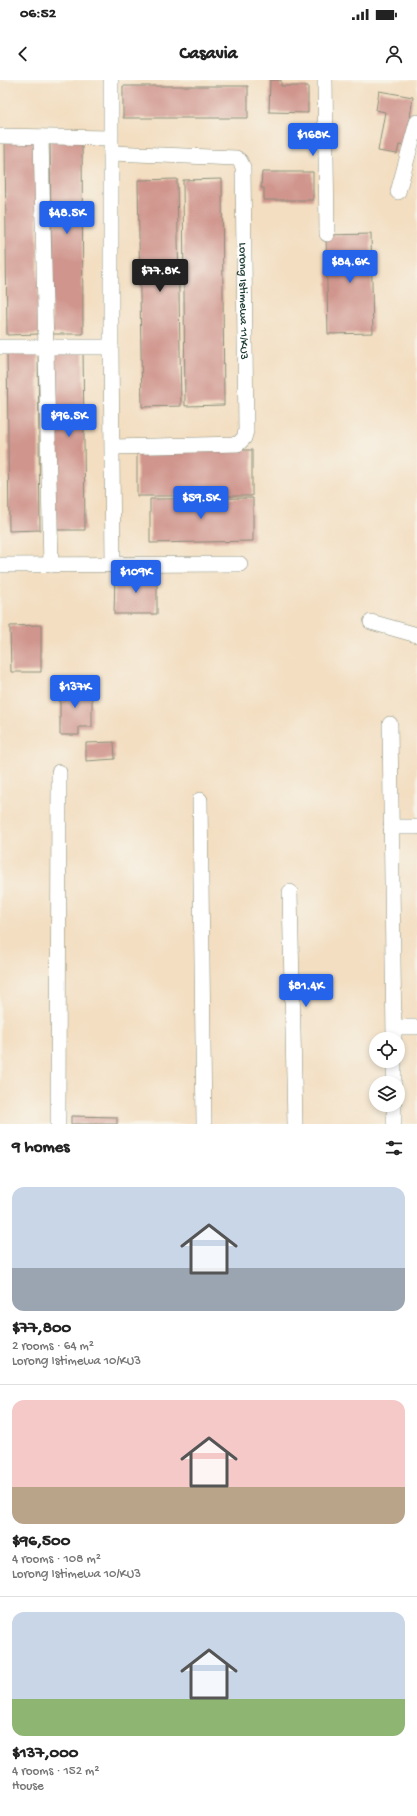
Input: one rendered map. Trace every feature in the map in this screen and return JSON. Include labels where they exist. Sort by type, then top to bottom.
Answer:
[{"type":"street","points":[[111,80],[110,138],[113,565]]},
{"type":"street","points":[[325,80],[327,234]]},
{"type":"street","points":[[398,192],[417,122]]},
{"type":"street","points":[[0,136],[110,138]]},
{"type":"street","points":[[41,137],[51,565]]},
{"type":"street","name":"Lorong Istimewa 11/KU3","points":[[111,153],[236,158],[240,161],[243,175],[246,431],[244,438],[238,444],[113,447]]},
{"type":"street","points":[[0,347],[111,347]]},
{"type":"street","points":[[0,565],[240,564]]},
{"type":"street","points":[[371,622],[417,635]]},
{"type":"street","points":[[390,724],[394,1032]]},
{"type":"street","points":[[58,1124],[59,772]]},
{"type":"street","points":[[200,800],[204,1124]]},
{"type":"street","points":[[391,827],[417,827]]},
{"type":"street","points":[[290,892],[295,1124]]},
{"type":"street","points":[[398,1032],[417,1027]]},
{"type":"street","points":[[394,1112],[394,1124]]},
{"type":"building","points":[[270,80],[281,80],[281,86],[308,86],[308,113],[269,112]]},
{"type":"building","points":[[123,86],[248,86],[248,118],[123,118]]},
{"type":"building","points":[[379,91],[413,97],[406,146],[399,145],[397,154],[378,151],[385,112],[376,110]]},
{"type":"building","points":[[36,137],[39,334],[7,335],[5,138]]},
{"type":"building","points":[[50,138],[82,138],[83,334],[52,334]]},
{"type":"building","points":[[262,172],[313,172],[313,200],[264,200],[264,188],[261,188]]},
{"type":"building","points":[[177,179],[181,406],[142,407],[138,180]]},
{"type":"building","points":[[222,179],[224,405],[185,406],[183,180]]},
{"type":"building","points":[[371,234],[373,333],[328,334],[326,235]]},
{"type":"building","points":[[83,347],[85,530],[55,530],[52,348]]},
{"type":"building","points":[[7,348],[38,348],[40,530],[9,531]]},
{"type":"building","points":[[137,450],[252,450],[252,496],[137,496]]},
{"type":"building","points":[[253,498],[253,541],[150,543],[150,499]]},
{"type":"building","points":[[115,574],[157,574],[157,614],[114,614]]},
{"type":"building","points":[[41,625],[41,672],[11,672],[10,626]]},
{"type":"building","points":[[60,686],[92,686],[92,727],[79,727],[79,735],[60,735]]},
{"type":"building","points":[[114,742],[115,759],[86,761],[86,743]]},
{"type":"building","points":[[71,1116],[117,1117],[117,1124],[71,1124]]}]
